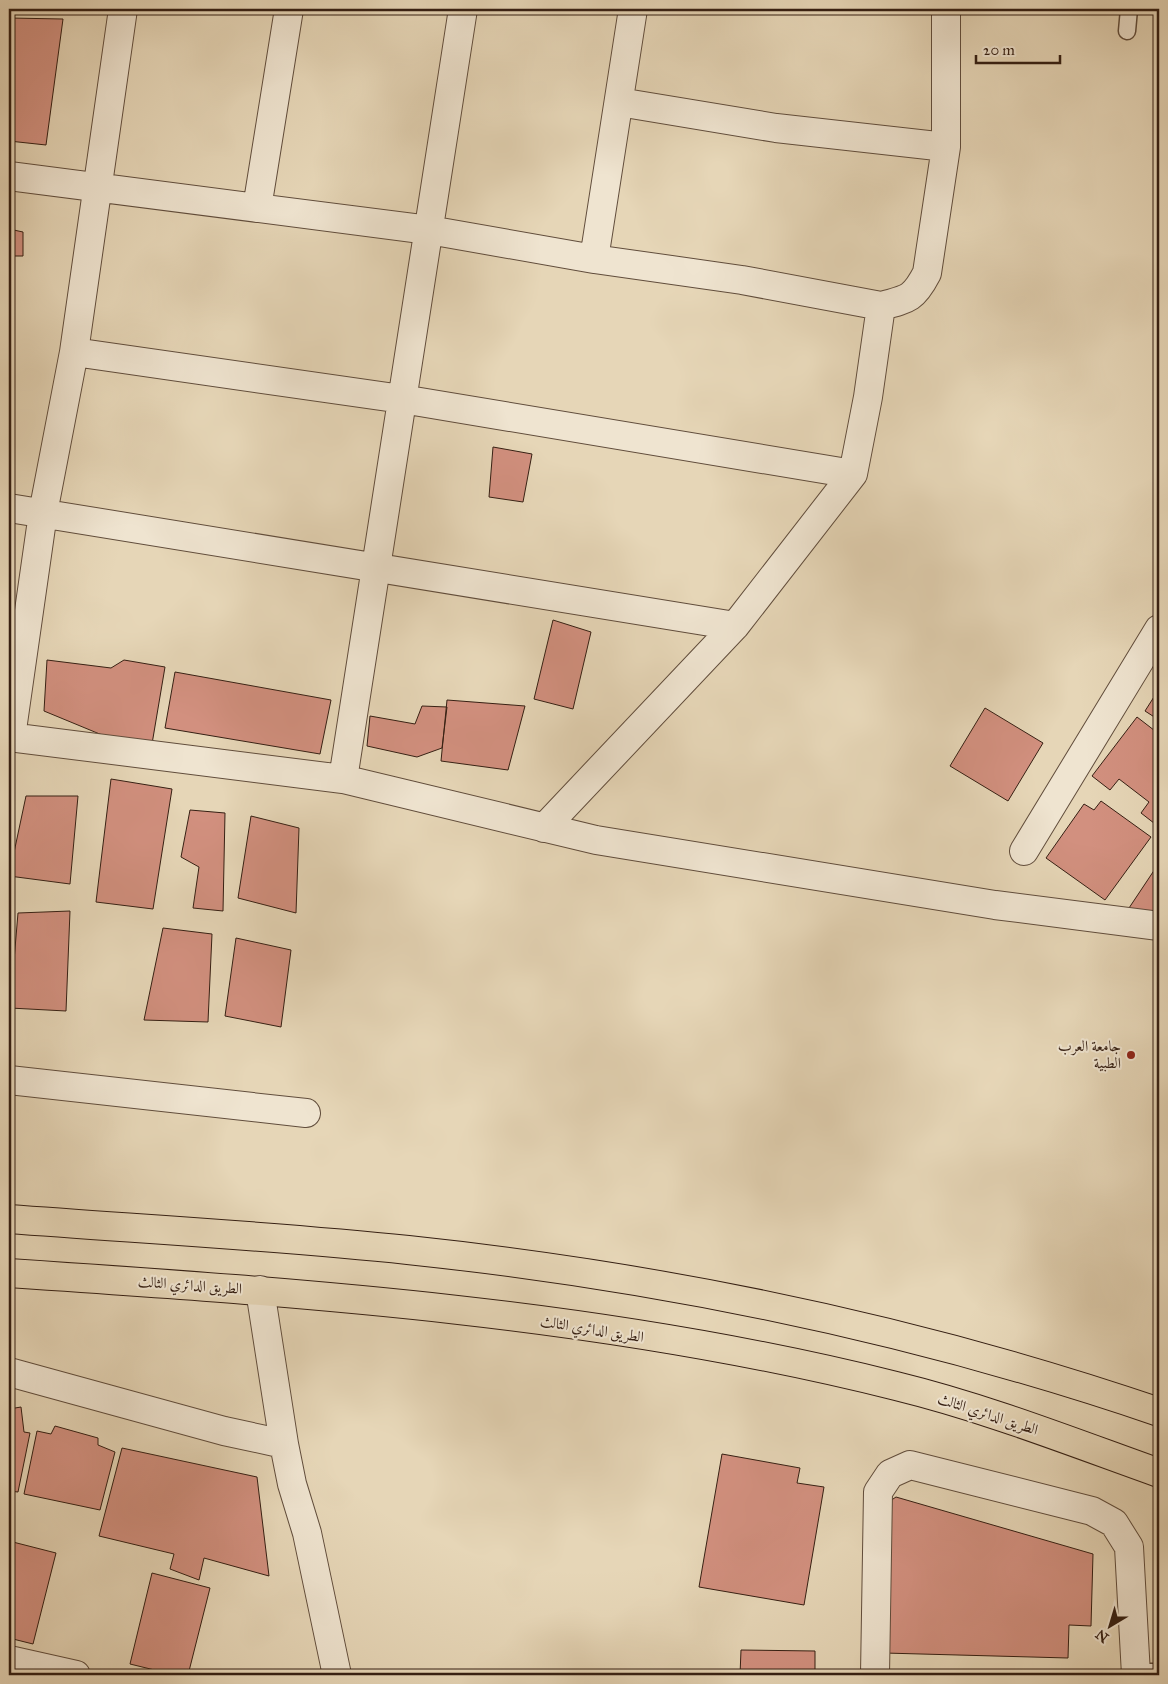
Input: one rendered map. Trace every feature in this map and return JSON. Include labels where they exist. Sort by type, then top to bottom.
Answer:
[{"type":"highway","points":[[9,1219],[409,1250],[642,1282],[767,1306],[916,1338],[1067,1380],[1159,1412]]},
{"type":"highway","name":"الطريق الدائري الثالث","points":[[9,1274],[260,1290],[394,1302],[581,1326],[768,1358],[898,1386],[999,1416],[1159,1473]]},
{"type":"street","points":[[123,9],[74,352],[43,513],[10,737],[344,779],[596,840],[995,905],[1159,926]]},
{"type":"street","points":[[256,208],[289,9]]},
{"type":"street","points":[[344,779],[463,9]]},
{"type":"street","points":[[594,259],[633,9]]},
{"type":"street","points":[[9,176],[429,230],[594,259],[742,280],[882,306],[903,301],[917,292],[927,273],[946,146],[946,9]]},
{"type":"street","points":[[619,102],[776,128],[946,146]]},
{"type":"street","points":[[544,828],[735,626],[853,474],[868,397],[882,306]]},
{"type":"street","points":[[74,352],[402,399],[853,474]]},
{"type":"street","points":[[9,508],[735,626]]},
{"type":"street","points":[[1024,851],[1159,629]]},
{"type":"street","points":[[9,1080],[306,1113]]},
{"type":"street","points":[[260,1290],[284,1444],[292,1484],[307,1533],[337,1675]]},
{"type":"street","points":[[9,1372],[224,1431],[284,1444]]},
{"type":"street","points":[[875,1675],[878,1492],[890,1474],[910,1465],[1092,1511],[1114,1523],[1129,1547],[1144,1673]]},
{"type":"street","points":[[9,1660],[76,1675]]},
{"type":"lane","points":[[1127,31],[1129,9]]},
{"type":"building","points":[[9,18],[63,19],[46,145],[9,141]]},
{"type":"building","points":[[9,229],[23,232],[23,256],[9,256]]},
{"type":"building","points":[[9,406],[12,406],[9,436]]},
{"type":"building","points":[[493,447],[532,454],[523,502],[489,497]]},
{"type":"building","points":[[553,620],[591,632],[573,709],[534,699]]},
{"type":"building","points":[[47,660],[111,668],[124,660],[165,667],[152,744],[119,742],[44,711]]},
{"type":"building","points":[[175,672],[331,700],[320,754],[165,728]]},
{"type":"building","points":[[1159,689],[1159,720],[1145,711]]},
{"type":"building","points":[[447,700],[525,706],[508,770],[441,761]]},
{"type":"building","points":[[422,706],[447,707],[442,748],[417,757],[367,746],[370,716],[415,724]]},
{"type":"building","points":[[985,708],[1043,743],[1008,801],[950,766]]},
{"type":"building","points":[[1137,717],[1159,734],[1159,827],[1141,813],[1149,802],[1119,779],[1110,790],[1092,776]]},
{"type":"building","points":[[111,779],[172,789],[153,909],[96,902]]},
{"type":"building","points":[[26,796],[78,796],[70,884],[9,876]]},
{"type":"building","points":[[1101,801],[1151,837],[1105,900],[1046,858],[1084,804],[1094,810]]},
{"type":"building","points":[[190,810],[225,813],[223,911],[193,908],[199,867],[181,857]]},
{"type":"building","points":[[251,816],[299,828],[296,913],[238,898]]},
{"type":"building","points":[[1159,863],[1159,920],[1125,914]]},
{"type":"building","points":[[70,911],[66,1011],[10,1008],[18,913]]},
{"type":"building","points":[[163,928],[212,934],[208,1022],[144,1020]]},
{"type":"building","points":[[236,938],[291,950],[281,1027],[225,1016]]},
{"type":"building","points":[[21,1407],[24,1432],[30,1433],[18,1492],[9,1491],[9,1409]]},
{"type":"building","points":[[55,1426],[98,1438],[98,1445],[115,1452],[100,1510],[24,1494],[37,1431],[51,1434]]},
{"type":"building","points":[[122,1448],[257,1477],[269,1576],[204,1558],[199,1580],[170,1569],[174,1554],[99,1536]]},
{"type":"building","points":[[722,1454],[800,1468],[797,1483],[824,1487],[804,1605],[699,1587]]},
{"type":"building","points":[[896,1497],[1093,1554],[1091,1626],[1069,1625],[1068,1658],[884,1653],[884,1505]]},
{"type":"building","points":[[9,1541],[56,1553],[33,1644],[9,1638]]},
{"type":"building","points":[[152,1573],[210,1588],[188,1675],[175,1675],[130,1664]]},
{"type":"building","points":[[741,1650],[815,1651],[815,1675],[740,1675]]},
{"type":"place","name":"جامعة العرب الطبية","points":[[1131,1055]]}]
